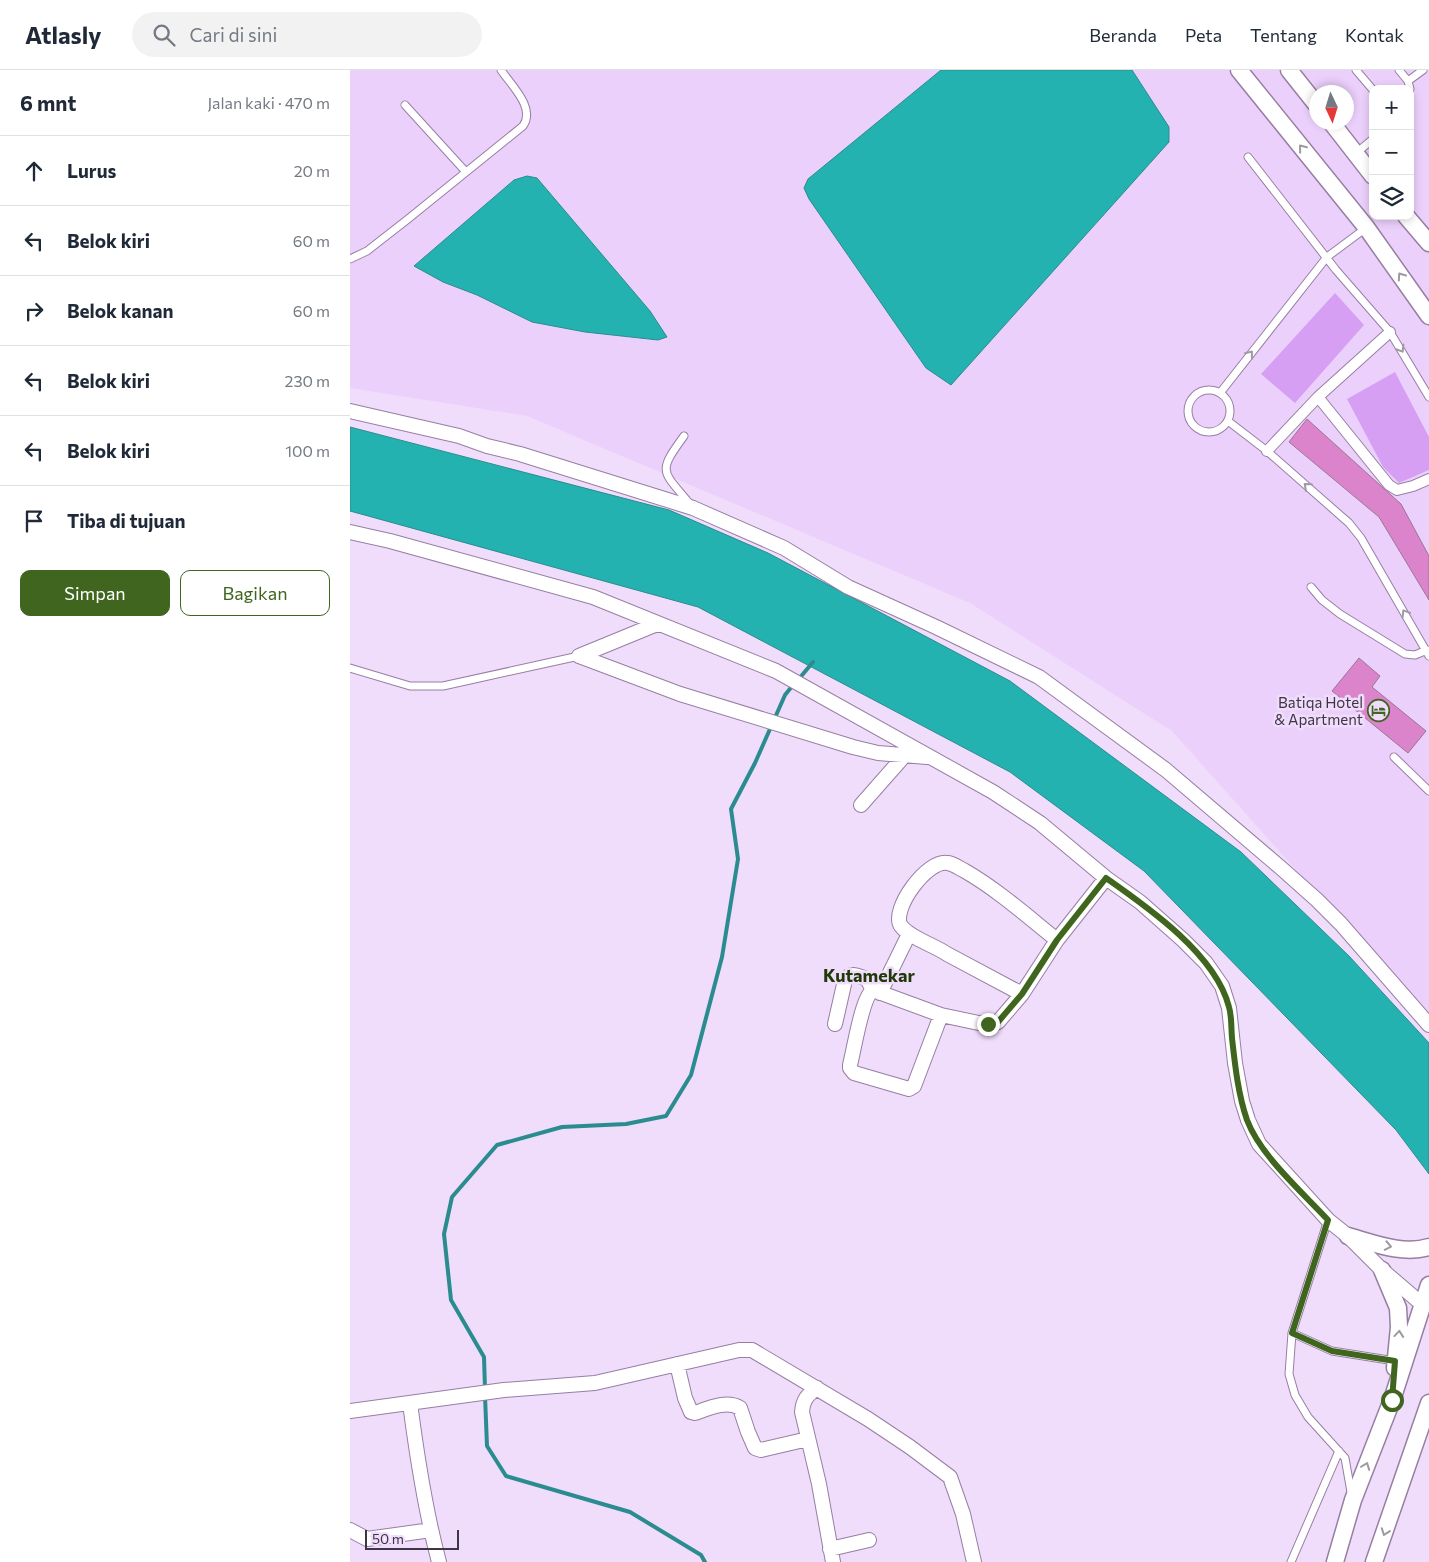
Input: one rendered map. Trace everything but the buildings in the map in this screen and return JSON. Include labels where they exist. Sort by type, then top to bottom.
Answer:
[{"type":"street","points":[[1239,70],[1366,228],[1429,316]]},
{"type":"street","points":[[1289,70],[1309,95]]},
{"type":"street","points":[[1337,130],[1372,175]]},
{"type":"street","points":[[1409,220],[1429,243]]},
{"type":"street","points":[[1267,451],[1318,397],[1390,332]]},
{"type":"street","points":[[1318,397],[1390,486],[1397,490],[1429,479]]},
{"type":"street","points":[[350,411],[459,436],[694,508],[784,548],[848,587],[1038,677],[1166,770],[1311,894],[1356,940],[1429,1025]]},
{"type":"street","points":[[350,532],[390,541],[593,597],[776,671],[993,792],[1040,823],[1106,878],[1140,902],[1184,940],[1206,963],[1222,986],[1229,1008],[1235,1063],[1248,1120],[1259,1144],[1328,1220],[1348,1236],[1382,1270],[1426,1307]]},
{"type":"street","points":[[579,656],[657,624]]},
{"type":"street","points":[[579,656],[680,694],[805,732],[878,753],[932,758]]},
{"type":"street","points":[[861,805],[905,755]]},
{"type":"street","points":[[1022,994],[947,954],[936,946],[909,934],[900,926],[900,908],[912,889],[923,875],[936,864],[950,863],[981,880],[1057,940]]},
{"type":"street","points":[[835,1024],[845,980],[852,974],[867,978],[877,991],[941,1015],[988,1024],[998,1022],[1022,994],[1057,940],[1106,878]]},
{"type":"street","points":[[909,934],[877,991],[869,993],[867,998],[850,1065],[854,1073],[909,1089],[912,1088],[941,1015]]},
{"type":"street","points":[[1348,1236],[1393,1247],[1410,1249],[1429,1247]]},
{"type":"street","points":[[1382,1270],[1398,1308],[1400,1328],[1392,1400]]},
{"type":"street","points":[[1335,1562],[1353,1500],[1426,1307],[1429,1285]]},
{"type":"street","points":[[350,1411],[504,1390],[595,1383],[739,1350],[752,1350],[817,1388],[910,1447],[950,1477],[963,1514],[974,1562]]},
{"type":"street","points":[[677,1364],[691,1412],[695,1413],[729,1404],[740,1408],[752,1443],[755,1448],[761,1450],[808,1439]]},
{"type":"street","points":[[817,1388],[807,1395],[803,1403],[802,1412],[819,1484],[832,1556],[869,1540]]},
{"type":"street","points":[[410,1403],[418,1466],[439,1562]]},
{"type":"street","points":[[1374,1562],[1429,1403]]},
{"type":"street","points":[[350,1530],[367,1539],[431,1530]]},
{"type":"lane","points":[[350,259],[367,251],[527,121],[527,110],[524,103],[501,70]]},
{"type":"lane","points":[[1356,70],[1369,85]]},
{"type":"lane","points":[[1399,70],[1409,85],[1423,70]]},
{"type":"lane","points":[[405,105],[466,172]]},
{"type":"lane","points":[[1355,154],[1369,142]]},
{"type":"lane","points":[[1248,157],[1336,270],[1390,332],[1429,397]]},
{"type":"lane","points":[[1220,393],[1327,257],[1366,228]]},
{"type":"lane","points":[[1208,390],[1220,393],[1229,405],[1228,421],[1220,430],[1208,433],[1196,429],[1187,414],[1189,402],[1196,393],[1208,390]]},
{"type":"lane","points":[[1228,421],[1267,451],[1350,523],[1361,538],[1428,653],[1405,654],[1340,614],[1322,600],[1311,587]]},
{"type":"lane","points":[[684,436],[666,461],[665,469],[671,481],[694,508]]},
{"type":"lane","points":[[350,668],[410,686],[443,686],[579,656]]},
{"type":"lane","points":[[1394,757],[1429,791]]},
{"type":"lane","points":[[1328,1220],[1292,1333],[1289,1374],[1295,1395],[1308,1417],[1345,1458],[1353,1500]]},
{"type":"lane","points":[[1292,1333],[1332,1351],[1395,1361]]},
{"type":"lane","points":[[1291,1562],[1339,1450]]},
{"type":"shaded area","points":[[350,70],[1429,70],[1429,1019],[1172,731],[970,603],[527,416],[350,388]]},
{"type":"shaded area","points":[[941,70],[1132,70],[1169,127],[1169,142],[951,385],[926,368],[809,199],[804,188],[808,179]]},
{"type":"shaded area","points":[[527,176],[537,178],[650,311],[667,337],[658,340],[585,332],[532,322],[477,295],[443,282],[414,266],[514,180]]},
{"type":"shaded area","points":[[1335,293],[1364,325],[1295,403],[1261,374]]},
{"type":"shaded area","points":[[1395,372],[1429,437],[1429,470],[1399,483],[1383,467],[1347,399]]},
{"type":"shaded area","points":[[350,427],[669,510],[768,553],[1010,681],[1241,852],[1349,956],[1429,1043],[1429,1174],[1396,1130],[1144,871],[1010,772],[698,607],[350,511]]},
{"type":"waterway","points":[[798,680],[813,662]]},
{"type":"waterway","points":[[485,1389],[484,1357],[451,1300],[444,1234],[452,1197],[497,1145],[562,1127],[626,1124],[666,1116],[691,1075],[722,957],[738,859],[731,809],[755,763],[785,695],[793,685]]},
{"type":"waterway","points":[[485,1396],[487,1446],[506,1476],[630,1512],[701,1555],[705,1562]]},
{"type":"place","name":"Batiqa Hotel & Apartment","points":[[1379,711]]},
{"type":"district","name":"Kutamekar","points":[[869,975]]},
{"type":"route","points":[[988,1024],[998,1022],[1022,994],[1057,940],[1106,878],[1140,902],[1184,940],[1206,963],[1222,986],[1229,1008],[1235,1063],[1242,1101],[1259,1144],[1328,1220],[1292,1333],[1332,1351],[1395,1361],[1392,1400]]}]
